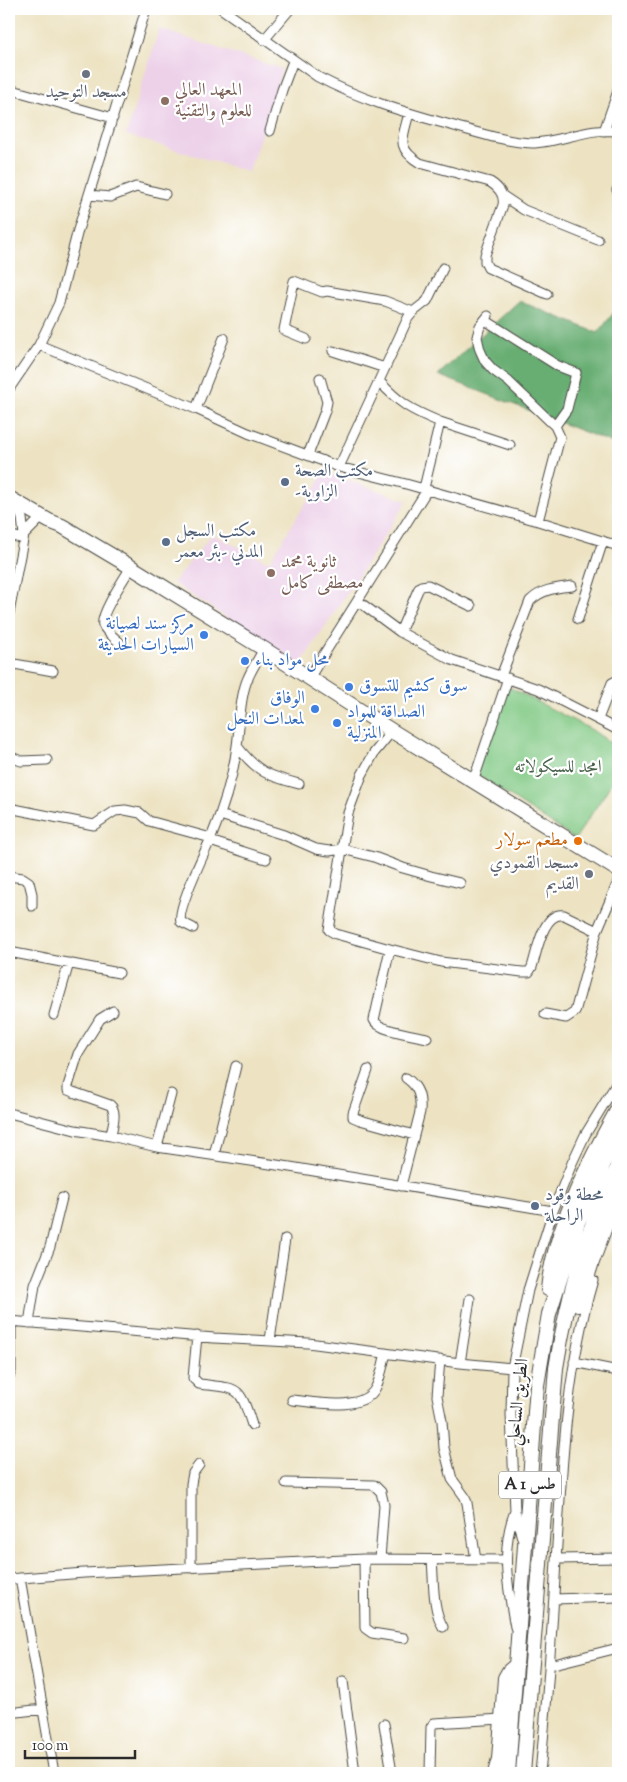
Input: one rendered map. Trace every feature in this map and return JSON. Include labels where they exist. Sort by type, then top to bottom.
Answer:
[{"type":"highway","points":[[9,488],[44,510],[62,526]]},
{"type":"highway","points":[[12,500],[62,526],[131,567],[473,782],[618,870]]},
{"type":"highway","points":[[549,1314],[549,1281],[570,1210],[589,1164],[618,1109]]},
{"type":"highway","name":"الطريق الساحلي","points":[[508,1773],[537,1385],[549,1314],[566,1257],[592,1206],[618,1137]]},
{"type":"highway","name":"الطريق الساحلي","points":[[523,1773],[554,1382],[561,1337],[592,1206],[618,1167]]},
{"type":"highway","points":[[554,1382],[564,1360],[583,1287],[612,1223],[618,1192]]},
{"type":"highway","points":[[495,1773],[499,1759],[505,1678],[508,1671],[516,1665]]},
{"type":"street","points":[[9,389],[39,345],[59,303],[89,195],[146,9]]},
{"type":"street","points":[[222,9],[318,78],[334,86],[409,113],[492,137],[531,143],[557,140],[597,131],[618,132]]},
{"type":"street","points":[[264,40],[290,9]]},
{"type":"street","points":[[270,131],[293,61]]},
{"type":"street","points":[[9,89],[113,118]]},
{"type":"street","points":[[604,131],[618,90]]},
{"type":"street","points":[[409,113],[403,136],[403,146],[405,152],[411,157],[420,163],[490,182],[503,196],[524,210],[598,240]]},
{"type":"street","points":[[89,195],[110,198],[136,187],[165,194]]},
{"type":"street","points":[[503,196],[504,205],[485,255],[485,262],[488,268],[495,272],[547,294]]},
{"type":"street","points":[[339,467],[412,312],[427,301],[443,268]]},
{"type":"street","points":[[306,339],[284,330],[294,281],[322,292],[385,302],[412,312]]},
{"type":"street","points":[[538,521],[560,437],[555,426],[485,361],[480,350],[478,337],[480,326],[487,318],[558,366],[576,373],[567,409],[555,426]]},
{"type":"street","points":[[196,409],[224,338]]},
{"type":"street","points":[[39,345],[196,409],[248,434],[339,467],[425,489],[618,546]]},
{"type":"street","points":[[333,351],[385,368]]},
{"type":"street","points":[[308,455],[326,411],[326,402],[320,378]]},
{"type":"street","points":[[379,381],[393,397],[414,411],[440,422],[510,445]]},
{"type":"street","points":[[309,678],[425,489],[440,422]]},
{"type":"street","points":[[9,613],[24,537],[22,518],[12,500]]},
{"type":"street","points":[[24,537],[42,517]]},
{"type":"street","points":[[9,535],[24,537]]},
{"type":"street","points":[[578,619],[602,541]]},
{"type":"street","points":[[120,643],[103,625],[103,620],[112,598],[131,567]]},
{"type":"street","points":[[400,632],[421,586],[428,585],[471,606]]},
{"type":"street","points":[[473,782],[504,677],[530,601],[540,592],[572,586]]},
{"type":"street","points":[[358,601],[400,632],[452,660],[538,689],[618,730]]},
{"type":"street","points":[[193,928],[181,922],[180,914],[188,890],[220,815],[233,767],[237,746],[239,716],[245,687],[248,677],[264,649]]},
{"type":"street","points":[[9,663],[53,671]]},
{"type":"street","points":[[598,719],[612,683],[618,680]]},
{"type":"street","points":[[392,731],[374,753],[362,774],[348,813],[329,930],[336,934],[441,962],[522,972],[529,972],[532,967],[544,930],[549,919],[553,916],[558,914],[564,915],[597,931]]},
{"type":"street","points":[[237,746],[256,767],[266,774],[299,784]]},
{"type":"street","points":[[9,756],[21,761],[47,760]]},
{"type":"street","points":[[9,808],[94,825],[115,811],[125,810],[140,813],[149,820],[266,859]]},
{"type":"street","points":[[220,815],[284,835],[316,849],[329,851],[342,849],[374,857],[421,873],[460,882]]},
{"type":"street","points":[[9,876],[23,878],[29,882],[32,906]]},
{"type":"street","points":[[545,1014],[566,1018],[575,1012],[597,931],[618,882]]},
{"type":"street","points":[[390,949],[374,1020],[375,1024],[382,1028],[427,1038]]},
{"type":"street","points":[[9,952],[119,973]]},
{"type":"street","points":[[54,1016],[69,963]]},
{"type":"street","points":[[111,1136],[113,1107],[68,1090],[68,1086],[78,1054],[100,1019],[113,1011]]},
{"type":"street","points":[[214,1155],[236,1066]]},
{"type":"street","points":[[368,1070],[353,1117],[414,1135]]},
{"type":"street","points":[[401,1186],[420,1112],[421,1101],[413,1082],[406,1078]]},
{"type":"street","points":[[525,1556],[515,1512],[511,1414],[512,1368],[528,1290],[553,1211],[585,1135],[618,1081]]},
{"type":"street","points":[[157,1147],[171,1094]]},
{"type":"street","points":[[9,1113],[75,1130],[157,1147],[553,1211]]},
{"type":"street","points":[[29,1323],[35,1285],[50,1247],[62,1198]]},
{"type":"street","points":[[540,1773],[550,1664],[566,1417],[574,1362],[589,1293],[612,1223]]},
{"type":"street","points":[[270,1340],[285,1239]]},
{"type":"street","points":[[460,1363],[470,1298]]},
{"type":"street","points":[[9,1376],[11,1371],[10,1321],[316,1344],[512,1368]]},
{"type":"street","points":[[197,1336],[193,1378],[199,1384],[234,1389],[239,1392],[252,1425]]},
{"type":"street","points":[[292,1400],[338,1404],[362,1400],[376,1388],[386,1353]]},
{"type":"street","points":[[440,1360],[437,1396],[442,1421],[444,1448],[452,1478],[467,1503],[476,1560]]},
{"type":"street","points":[[574,1362],[618,1371]]},
{"type":"street","points":[[191,1568],[191,1484],[193,1473],[199,1465]]},
{"type":"street","points":[[286,1483],[374,1486],[381,1492],[384,1505],[380,1559]]},
{"type":"street","points":[[515,1512],[509,1532],[506,1560],[509,1595],[517,1638]]},
{"type":"street","points":[[556,1559],[618,1558]]},
{"type":"street","points":[[9,1578],[364,1559],[506,1560]]},
{"type":"street","points":[[364,1559],[365,1628],[372,1633],[404,1638]]},
{"type":"street","points":[[432,1560],[436,1608],[443,1628]]},
{"type":"street","points":[[20,1578],[54,1773]]},
{"type":"street","points":[[554,1599],[618,1597]]},
{"type":"street","points":[[550,1664],[618,1648]]},
{"type":"street","points":[[343,1681],[355,1773]]},
{"type":"street","points":[[9,1713],[43,1710]]},
{"type":"street","points":[[430,1773],[432,1727],[434,1723],[502,1719]]},
{"type":"street","points":[[384,1724],[392,1773]]},
{"type":"shaded area","points":[[159,29],[282,69],[249,172],[126,135]]},
{"type":"shaded area","name":"ثانوية محمد مصطفى كامل","points":[[325,472],[407,501],[300,665],[173,583],[212,534],[269,562]]},
{"type":"green space","points":[[519,301],[598,333],[618,307],[618,445],[438,375]]},
{"type":"green space","name":"امجد للسيكولاته","points":[[509,687],[592,730],[618,748],[618,770],[575,839],[473,772]]},
{"type":"place","name":"مسجد التوحيد","points":[[86,74]]},
{"type":"place","name":"المعهد العالي للعلوم والتقنية","points":[[165,101]]},
{"type":"place","name":"مكتب الصحة -الزاوية","points":[[285,482]]},
{"type":"place","name":"مكتب السجل المدني -بئر معمر","points":[[166,542]]},
{"type":"place","name":"ثانوية محمد مصطفى كامل","points":[[271,573]]},
{"type":"place","name":"مركز سند لصيانة السيارات الحديثة","points":[[204,635]]},
{"type":"place","name":"محل مواد بناء","points":[[245,661]]},
{"type":"place","name":"سوق كشيم للتسوق","points":[[349,687]]},
{"type":"place","name":"الوفاق لمعدات النحل","points":[[315,709]]},
{"type":"place","name":"الصداقة للمواد المنزلية","points":[[337,723]]},
{"type":"place","name":"مطعم سولار","points":[[578,841]]},
{"type":"place","name":"مسجد القمودي القديم","points":[[589,874]]},
{"type":"place","name":"محطة وقود الراحلة","points":[[535,1206]]}]
